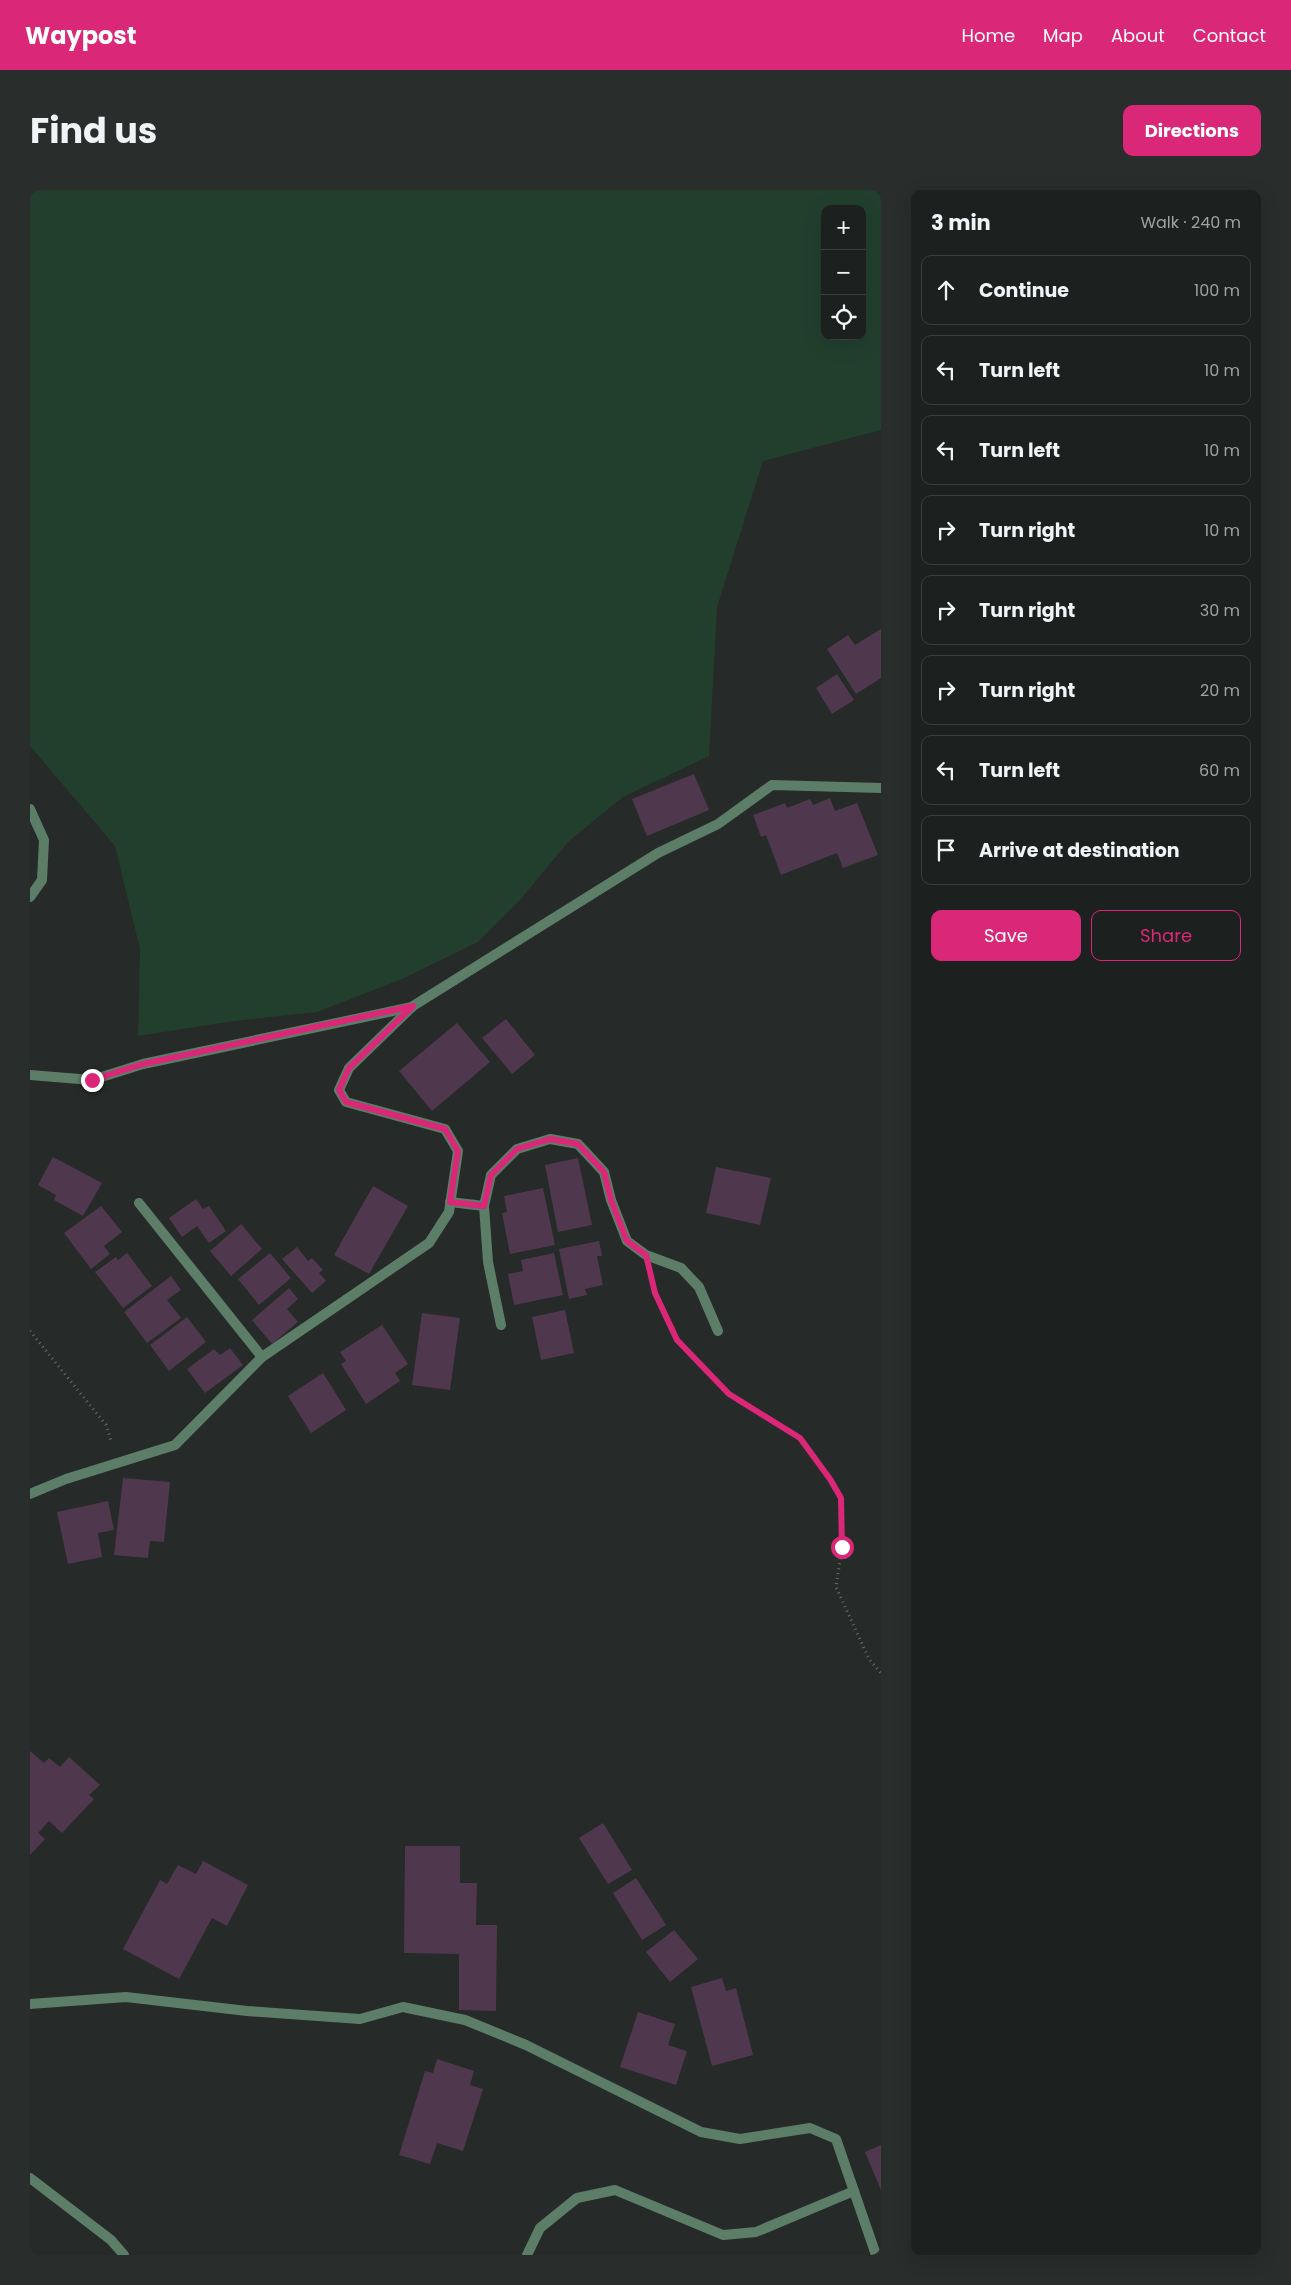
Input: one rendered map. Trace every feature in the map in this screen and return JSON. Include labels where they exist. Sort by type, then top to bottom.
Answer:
[{"type":"street","points":[[30,1494],[66,1479],[174,1445],[262,1357],[429,1243],[449,1212],[458,1151],[445,1129],[346,1102],[339,1090],[349,1068],[413,1006],[658,853],[718,824],[772,785],[881,788]]},
{"type":"street","points":[[30,809],[44,840],[42,880],[30,896]]},
{"type":"street","points":[[30,1075],[92,1080],[143,1064],[413,1006]]},
{"type":"street","points":[[501,1326],[488,1262],[484,1206],[491,1175],[517,1149],[550,1139],[578,1144],[604,1172],[611,1200],[627,1241],[646,1255],[681,1268],[699,1287],[718,1332]]},
{"type":"street","points":[[450,1202],[484,1206]]},
{"type":"street","points":[[139,1203],[262,1357]]},
{"type":"street","points":[[30,2004],[126,1997],[247,2011],[360,2019],[404,2007],[465,2020],[526,2045],[701,2132],[740,2140],[810,2128],[836,2139],[876,2255]]},
{"type":"street","points":[[30,2178],[111,2240],[124,2255]]},
{"type":"street","points":[[527,2255],[540,2228],[577,2198],[615,2190],[724,2235],[756,2232],[854,2192]]},
{"type":"path","points":[[646,1255],[655,1293],[677,1340],[729,1394],[800,1438],[830,1479],[841,1498],[842,1547],[836,1587],[869,1659],[881,1673]]},
{"type":"path","points":[[30,1331],[106,1425],[118,1463]]},
{"type":"green space","points":[[30,190],[881,190],[881,430],[763,461],[717,607],[709,756],[623,797],[568,842],[520,900],[478,942],[402,979],[317,1012],[234,1021],[138,1036],[140,949],[115,846],[30,746]]},
{"type":"building","points":[[881,629],[881,678],[856,694],[827,649],[848,635],[855,645]]},
{"type":"building","points":[[837,674],[854,700],[832,714],[816,688]]},
{"type":"building","points":[[694,774],[709,810],[647,836],[632,799]]},
{"type":"building","points":[[830,798],[835,811],[857,803],[878,855],[843,868],[837,853],[781,875],[766,835],[761,837],[753,815],[785,803],[787,808],[810,799],[813,805]]},
{"type":"building","points":[[506,1019],[535,1055],[512,1074],[482,1038]]},
{"type":"building","points":[[457,1023],[490,1062],[432,1111],[399,1071]]},
{"type":"building","points":[[53,1157],[102,1183],[83,1216],[54,1200],[56,1195],[38,1185]]},
{"type":"building","points":[[578,1158],[592,1225],[558,1232],[545,1165]]},
{"type":"building","points":[[716,1167],[771,1178],[760,1225],[706,1213]]},
{"type":"building","points":[[373,1186],[408,1206],[369,1274],[334,1255]]},
{"type":"building","points":[[543,1188],[555,1245],[510,1254],[502,1213],[507,1212],[504,1196]]},
{"type":"building","points":[[196,1199],[203,1209],[209,1206],[226,1231],[209,1243],[197,1226],[182,1237],[169,1218]]},
{"type":"building","points":[[101,1206],[122,1232],[104,1246],[110,1254],[91,1269],[64,1233]]},
{"type":"building","points":[[241,1224],[262,1249],[231,1276],[210,1251]]},
{"type":"building","points":[[599,1241],[602,1256],[597,1256],[603,1285],[585,1289],[587,1295],[569,1299],[559,1249]]},
{"type":"building","points":[[297,1247],[308,1261],[312,1258],[323,1270],[319,1273],[326,1281],[312,1293],[282,1259]]},
{"type":"building","points":[[127,1253],[152,1286],[123,1308],[95,1272],[116,1257],[118,1260]]},
{"type":"building","points":[[270,1253],[291,1278],[259,1305],[238,1279]]},
{"type":"building","points":[[554,1253],[563,1295],[514,1305],[508,1274],[523,1271],[521,1260]]},
{"type":"building","points":[[171,1276],[181,1290],[167,1300],[181,1318],[147,1343],[124,1312]]},
{"type":"building","points":[[289,1288],[298,1299],[287,1309],[298,1322],[272,1344],[252,1320]]},
{"type":"building","points":[[565,1310],[574,1353],[541,1360],[532,1317]]},
{"type":"building","points":[[422,1313],[460,1318],[450,1390],[412,1385]]},
{"type":"building","points":[[187,1317],[206,1342],[169,1371],[150,1345]]},
{"type":"building","points":[[382,1325],[408,1364],[395,1373],[400,1381],[366,1404],[341,1364],[346,1361],[340,1352]]},
{"type":"building","points":[[230,1348],[243,1365],[205,1393],[187,1369],[214,1349],[220,1355]]},
{"type":"building","points":[[323,1373],[346,1410],[311,1433],[288,1396]]},
{"type":"building","points":[[123,1478],[170,1482],[164,1542],[150,1541],[148,1558],[114,1555]]},
{"type":"building","points":[[108,1501],[114,1530],[98,1533],[102,1557],[68,1564],[57,1512]]},
{"type":"building","points":[[30,1751],[44,1763],[49,1758],[60,1767],[69,1757],[100,1785],[89,1795],[94,1799],[62,1833],[49,1821],[38,1833],[45,1839],[30,1855]]},
{"type":"building","points":[[603,1823],[632,1870],[608,1884],[579,1838]]},
{"type":"building","points":[[405,1846],[460,1846],[460,1883],[477,1883],[476,1925],[497,1925],[496,2011],[459,2010],[459,1954],[404,1953]]},
{"type":"building","points":[[203,1861],[248,1885],[227,1926],[212,1918],[179,1979],[123,1949],[160,1880],[167,1884],[178,1865],[196,1874]]},
{"type":"building","points":[[636,1878],[666,1925],[642,1940],[613,1893]]},
{"type":"building","points":[[674,1930],[698,1959],[670,1982],[646,1952]]},
{"type":"building","points":[[722,1978],[726,1991],[736,1988],[753,2055],[712,2066],[691,1987]]},
{"type":"building","points":[[638,2012],[675,2024],[668,2045],[687,2051],[676,2085],[620,2067]]},
{"type":"building","points":[[437,2059],[474,2071],[470,2085],[483,2089],[463,2151],[437,2143],[430,2164],[399,2155],[425,2071],[433,2073]]},
{"type":"building","points":[[881,2145],[881,2190],[865,2152]]},
{"type":"route","points":[[92,1080],[143,1064],[413,1006],[349,1068],[339,1090],[346,1102],[445,1129],[458,1151],[450,1202],[484,1206],[491,1175],[517,1149],[550,1139],[578,1144],[604,1172],[611,1200],[627,1241],[646,1255],[655,1293],[677,1340],[729,1394],[800,1438],[830,1479],[841,1498],[842,1547]]}]
